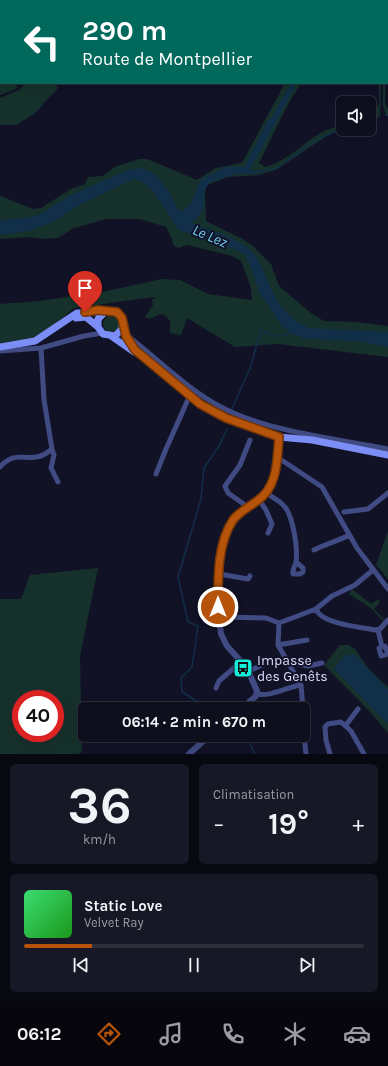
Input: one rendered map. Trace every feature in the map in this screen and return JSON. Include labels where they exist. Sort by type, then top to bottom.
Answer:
[{"type":"main road","points":[[98,326],[98,319],[106,311]]},
{"type":"main road","points":[[0,347],[34,341],[46,336],[64,321],[77,313],[113,311],[120,314],[126,336],[135,350],[190,395],[213,411],[279,437],[312,440],[388,455]]},
{"type":"main road","points":[[64,321],[79,317],[86,317],[98,326],[102,333],[111,336],[150,363]]},
{"type":"main road","points":[[111,336],[120,332],[123,325]]},
{"type":"street","points":[[0,351],[41,348],[88,335],[102,333]]},
{"type":"street","points":[[126,336],[205,397],[231,412],[258,422],[388,449]]},
{"type":"street","points":[[41,348],[44,400],[54,455],[51,468],[58,482]]},
{"type":"street","points":[[156,474],[190,395]]},
{"type":"street","points":[[257,694],[249,671],[223,639],[218,617],[219,574],[227,532],[235,518],[266,493],[274,477],[279,437]]},
{"type":"street","points":[[248,507],[228,492],[225,486],[240,465],[250,440]]},
{"type":"street","points":[[0,467],[10,458],[38,458],[52,450]]},
{"type":"street","points":[[277,457],[322,487],[349,535],[388,589]]},
{"type":"street","points":[[266,493],[284,506],[290,516],[293,524],[296,562]]},
{"type":"street","points":[[344,512],[368,509],[388,494]]},
{"type":"street","points":[[259,500],[266,510],[272,524],[268,533]]},
{"type":"street","points":[[314,550],[332,544],[349,535]]},
{"type":"street","points":[[218,617],[266,618],[279,623],[316,609],[332,596],[355,585],[373,570]]},
{"type":"street","points":[[219,574],[248,579],[250,576]]},
{"type":"street","points":[[316,609],[318,614],[327,620],[378,630]]},
{"type":"street","points":[[378,630],[388,620]]},
{"type":"street","points":[[279,623],[278,645],[301,685],[302,702]]},
{"type":"street","points":[[378,630],[382,647]]},
{"type":"street","points":[[278,645],[307,640]]},
{"type":"street","points":[[216,688],[219,681],[242,661]]},
{"type":"street","points":[[286,661],[308,666],[322,663]]},
{"type":"street","points":[[249,671],[266,663]]},
{"type":"street","points":[[248,702],[257,694],[266,695],[285,688],[301,685]]},
{"type":"street","points":[[346,725],[358,709]]},
{"type":"street","points":[[330,754],[326,740],[325,727],[328,724],[341,722],[346,725],[364,754]]},
{"type":"street","points":[[189,754],[202,742]]},
{"type":"street","points":[[305,742],[306,754]]},
{"type":"green space","points":[[0,84],[15,84],[18,88],[0,95]]},
{"type":"green space","points":[[25,84],[56,84],[58,88],[35,113],[16,125],[0,125],[0,98],[19,90]]},
{"type":"green space","points":[[284,84],[300,84],[287,106],[259,163],[265,167],[281,161],[322,132],[336,127],[336,132],[325,137],[276,170],[258,175],[228,177],[207,185],[205,192],[206,221],[243,239],[254,247],[271,264],[279,286],[312,314],[324,321],[356,322],[388,326],[388,357],[278,344],[235,347],[187,318],[181,335],[170,333],[170,321],[166,316],[160,314],[150,319],[145,317],[153,305],[152,299],[156,299],[153,297],[74,308],[35,341],[0,347],[0,304],[39,301],[107,291],[162,279],[180,280],[208,294],[252,300],[251,288],[241,261],[232,256],[187,245],[178,248],[173,245],[172,239],[166,227],[140,219],[106,219],[74,228],[58,238],[44,239],[29,237],[0,239],[0,196],[33,209],[41,208],[71,189],[85,184],[88,177],[103,176],[115,167],[139,159],[147,159],[197,180],[216,168],[242,163]]},
{"type":"green space","points":[[379,84],[381,84],[380,115],[376,118],[376,108],[379,104]]},
{"type":"green space","points":[[383,84],[385,84],[385,104],[388,109],[388,116],[386,116],[383,105]]},
{"type":"green space","points":[[111,316],[118,321],[119,324],[114,331],[111,332],[104,327],[103,324],[108,317]]},
{"type":"green space","points":[[388,531],[388,579],[376,565]]},
{"type":"green space","points":[[98,568],[80,656],[81,702],[78,702],[78,742],[82,742],[82,752],[79,754],[0,754],[0,599],[21,599],[30,575]]},
{"type":"green space","points":[[352,589],[371,604],[378,599],[380,602],[374,609],[385,620],[383,621],[372,609],[349,594]]},
{"type":"green space","points":[[340,645],[348,645],[355,649],[368,668],[388,687],[388,733],[370,712],[324,665]]},
{"type":"water","name":"Le Lez","points":[[290,84],[296,84],[249,171],[262,170],[261,173],[234,174],[209,183],[204,191],[204,209],[192,223],[225,235],[248,248],[259,260],[272,291],[280,305],[291,317],[308,328],[388,332],[388,347],[357,341],[307,339],[291,333],[282,326],[259,292],[250,264],[244,254],[232,248],[179,230],[153,191],[144,183],[134,179],[79,205],[53,222],[29,231],[0,235],[0,221],[37,216],[71,195],[128,170],[143,168],[155,174],[171,195],[177,208],[182,212],[191,204],[198,185],[202,179],[227,167],[244,167],[268,120],[272,117]]},
{"type":"water","points":[[354,654],[388,690],[388,724],[334,669],[344,656]]},
{"type":"waterway","points":[[376,117],[380,116]]},
{"type":"waterway","points":[[261,172],[277,168],[318,139],[336,131]]},
{"type":"waterway","points":[[232,409],[250,368],[261,330],[276,336],[283,336],[291,332]]},
{"type":"waterway","points":[[182,692],[181,678],[192,667],[198,626],[188,622],[178,577],[201,499],[204,468],[219,446],[227,429]]},
{"type":"waterway","points":[[182,692],[198,702]]},
{"type":"waterway","points":[[249,742],[255,754]]},
{"type":"place","name":"Impasse des Genêts","points":[[243,668]]},
{"type":"route","points":[[85,312],[98,310],[117,312],[122,318],[126,336],[135,350],[200,404],[226,418],[279,437],[276,468],[271,484],[264,496],[242,511],[235,518],[227,532],[220,564],[218,607]]}]
